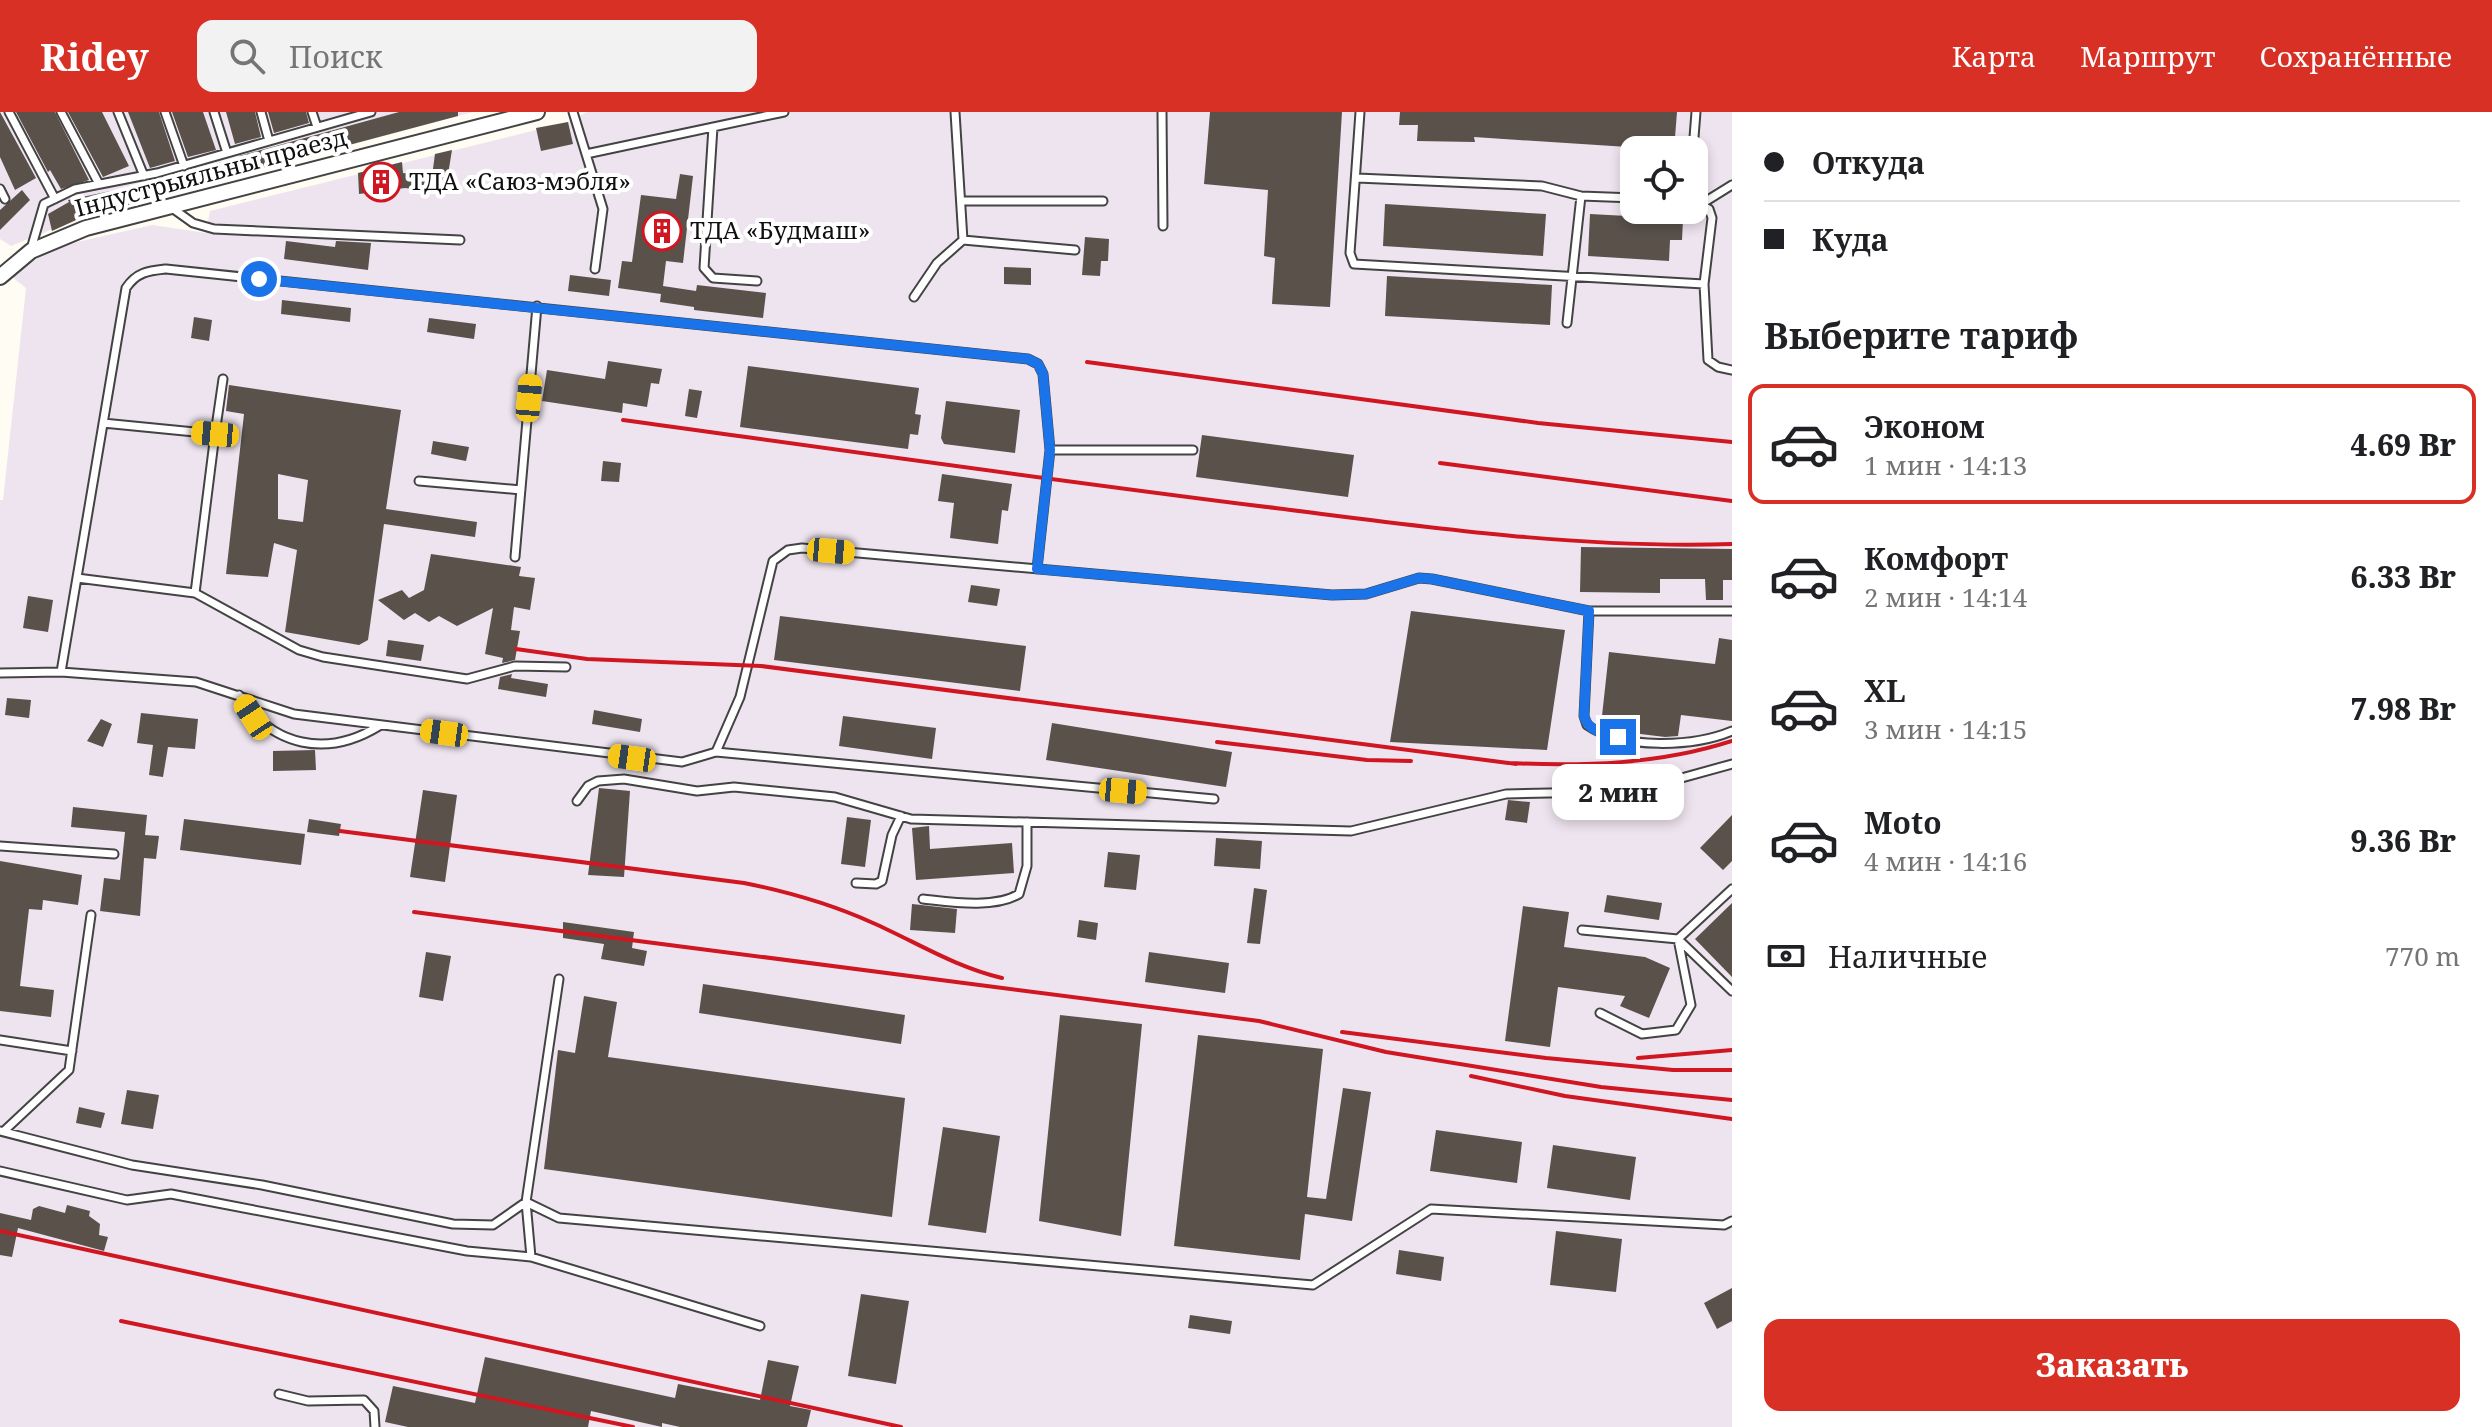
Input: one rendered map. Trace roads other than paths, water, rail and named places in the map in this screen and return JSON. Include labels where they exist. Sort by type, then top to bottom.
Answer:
[{"type":"street","name":"Індустрыяльны праезд","points":[[1,275],[31,251],[60,237],[537,112]]},
{"type":"lane","points":[[9,112],[55,199]]},
{"type":"lane","points":[[61,112],[99,184]]},
{"type":"lane","points":[[118,112],[144,176]]},
{"type":"lane","points":[[165,112],[184,166]]},
{"type":"lane","points":[[214,112],[227,153]]},
{"type":"lane","points":[[261,112],[269,141]]},
{"type":"lane","points":[[312,112],[317,127]]},
{"type":"lane","points":[[31,251],[44,204],[75,189],[184,166],[371,112]]},
{"type":"lane","points":[[573,112],[603,209],[595,269]]},
{"type":"lane","points":[[586,154],[784,112]]},
{"type":"lane","points":[[955,112],[963,240]]},
{"type":"lane","points":[[1162,112],[1163,226]]},
{"type":"lane","points":[[1360,112],[1350,253],[1354,264],[1572,274],[1704,284]]},
{"type":"lane","points":[[1694,136],[1696,112]]},
{"type":"lane","points":[[713,127],[704,268],[713,278],[757,281]]},
{"type":"lane","points":[[1357,178],[1542,186],[1581,196],[1620,197]]},
{"type":"lane","points":[[1708,197],[1732,185]]},
{"type":"lane","points":[[0,189],[5,199]]},
{"type":"lane","points":[[1567,323],[1581,196]]},
{"type":"lane","points":[[962,201],[1103,201]]},
{"type":"lane","points":[[171,206],[193,223],[214,229],[460,240]]},
{"type":"lane","points":[[1708,213],[1712,218],[1704,284],[1708,360],[1718,367],[1732,370]]},
{"type":"lane","points":[[914,297],[937,263],[963,240],[1075,250]]},
{"type":"lane","points":[[61,672],[126,288],[134,277],[166,269],[1028,359],[1038,364],[1043,374],[1050,450],[1037,569]]},
{"type":"lane","points":[[515,557],[537,306]]},
{"type":"lane","points":[[195,593],[223,379]]},
{"type":"lane","points":[[103,423],[215,434]]},
{"type":"lane","points":[[1050,450],[1193,450]]},
{"type":"lane","points":[[419,481],[521,490]]},
{"type":"lane","points":[[716,752],[740,697],[773,561],[780,554],[802,548],[1332,595],[1366,594],[1419,578],[1589,611],[1732,611]]},
{"type":"lane","points":[[77,578],[195,593],[299,650],[323,657],[467,679],[515,666],[566,667]]},
{"type":"lane","points":[[1589,611],[1584,716],[1587,725],[1618,737],[1681,745],[1732,731]]},
{"type":"lane","points":[[0,673],[61,672],[196,682],[238,693],[294,714],[664,763],[697,760],[716,752],[1214,799]]},
{"type":"lane","points":[[238,693],[253,717],[267,729],[301,742],[358,739],[381,724]]},
{"type":"lane","points":[[577,801],[588,786],[598,781],[624,779],[697,791],[734,787],[835,797],[901,816],[1351,831],[1506,794],[1601,792],[1649,787],[1732,764]]},
{"type":"lane","points":[[856,883],[876,884],[882,881],[892,835],[901,816]]},
{"type":"lane","points":[[923,899],[955,903],[1010,900],[1019,894],[1027,866],[1027,822]]},
{"type":"lane","points":[[0,846],[114,854]]},
{"type":"lane","points":[[1678,939],[1732,889]]},
{"type":"lane","points":[[2,1131],[67,1074],[91,915]]},
{"type":"lane","points":[[1582,930],[1678,939],[1732,991]]},
{"type":"lane","points":[[1600,1013],[1642,1034],[1676,1030],[1691,1005],[1678,939]]},
{"type":"lane","points":[[531,1257],[526,1202],[559,979]]},
{"type":"lane","points":[[0,1040],[72,1051]]},
{"type":"lane","points":[[2,1131],[132,1165],[262,1185],[453,1224],[493,1225],[526,1202]]},
{"type":"lane","points":[[0,1171],[127,1200],[171,1194],[467,1251],[531,1257],[760,1326]]},
{"type":"lane","points":[[526,1202],[559,1218],[1313,1285],[1431,1209],[1724,1225],[1732,1221]]},
{"type":"lane","points":[[279,1394],[308,1401],[364,1400],[374,1411],[375,1427]]},
{"type":"railway","points":[[1087,362],[1538,423],[1732,442]]},
{"type":"railway","points":[[623,420],[1446,529],[1617,543],[1732,544]]},
{"type":"railway","points":[[1440,463],[1732,501]]},
{"type":"railway","points":[[516,649],[587,659],[761,666],[1516,764]]},
{"type":"railway","points":[[1507,763],[1621,762],[1676,755],[1732,741]]},
{"type":"railway","points":[[1217,742],[1367,760],[1411,761]]},
{"type":"railway","points":[[340,831],[744,883],[841,910],[952,961],[1002,978]]},
{"type":"railway","points":[[414,912],[1259,1021],[1386,1052],[1601,1087],[1732,1100]]},
{"type":"railway","points":[[1342,1032],[1546,1058],[1673,1070],[1732,1070]]},
{"type":"railway","points":[[1638,1058],[1732,1050]]},
{"type":"railway","points":[[1471,1076],[1565,1096],[1732,1119]]},
{"type":"railway","points":[[0,1231],[901,1427]]},
{"type":"railway","points":[[121,1321],[633,1427]]},
{"type":"place","name":"ТДА «Саюз-мэбля»","points":[[381,182]]},
{"type":"place","name":"ТДА «Будмаш»","points":[[662,231]]}]
